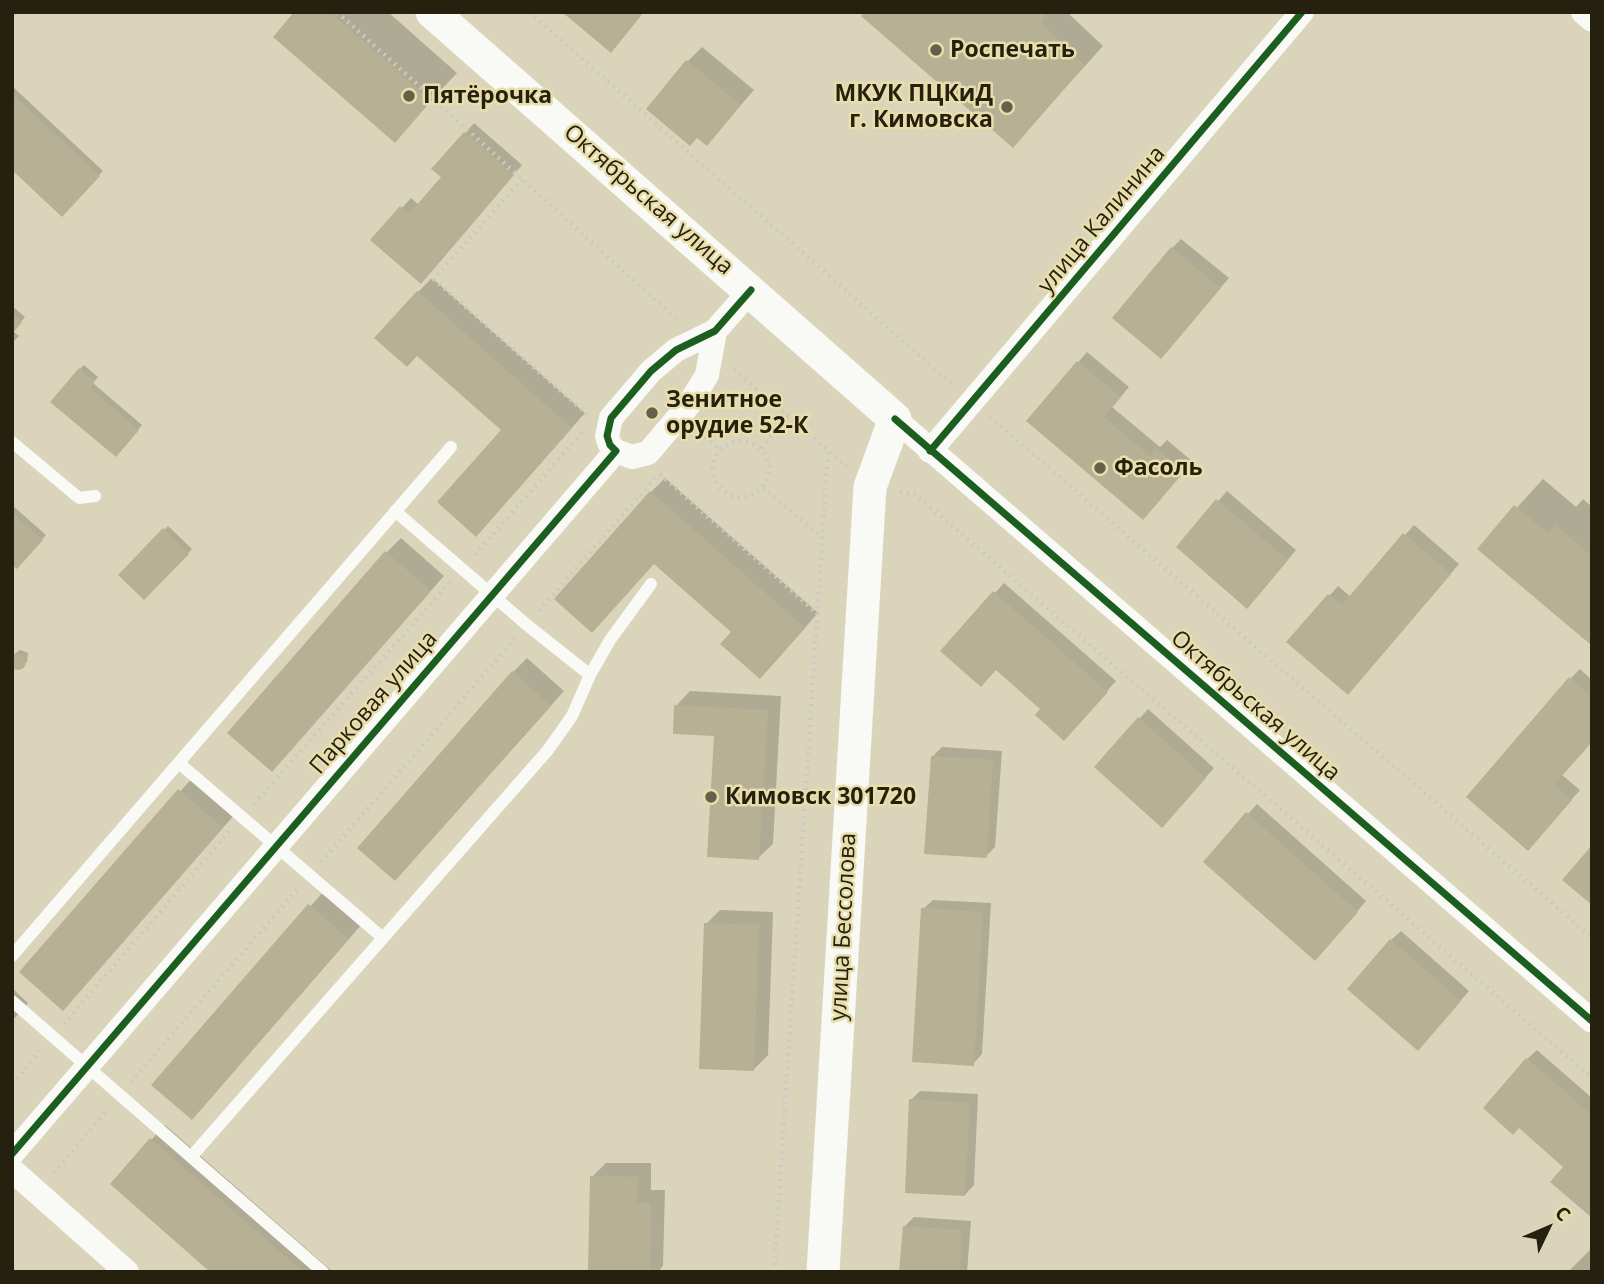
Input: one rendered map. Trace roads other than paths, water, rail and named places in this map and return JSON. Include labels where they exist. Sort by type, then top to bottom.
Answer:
[{"type":"main road","name":"Октябрьская улица","points":[[432,12],[895,419]]},
{"type":"main road","name":"улица Бессолова","points":[[823,1272],[870,487],[895,419]]},
{"type":"street","name":"улица Калинина","points":[[930,451],[1301,12]]},
{"type":"street","points":[[1583,12],[1592,20]]},
{"type":"street","points":[[709,341],[707,375],[688,406],[648,453],[632,457],[616,451],[607,436],[611,418],[651,371],[676,350],[709,341],[751,290]]},
{"type":"street","name":"Октябрьская улица","points":[[895,419],[1592,1021]]},
{"type":"street","name":"Парковая улица","points":[[12,1154],[616,451]]},
{"type":"street","points":[[12,1170],[127,1272]]},
{"type":"lane","points":[[12,442],[79,498],[95,496]]},
{"type":"lane","points":[[12,956],[451,447]]},
{"type":"lane","points":[[396,511],[527,625],[590,675]]},
{"type":"lane","points":[[191,1157],[548,750],[572,716],[590,675],[651,584]]},
{"type":"lane","points":[[179,763],[383,938]]},
{"type":"lane","points":[[12,1001],[323,1272]]},
{"type":"place","name":"Роспечать","points":[[936,50]]},
{"type":"place","name":"Пятёрочка","points":[[409,96]]},
{"type":"place","name":"МКУК ПЦКиД г. Кимовска","points":[[1007,107]]},
{"type":"place","name":"Зенитное орудие 52-К","points":[[652,413]]},
{"type":"place","name":"Фасоль","points":[[1100,468]]},
{"type":"place","name":"Кимовск 301720","points":[[711,797]]}]
